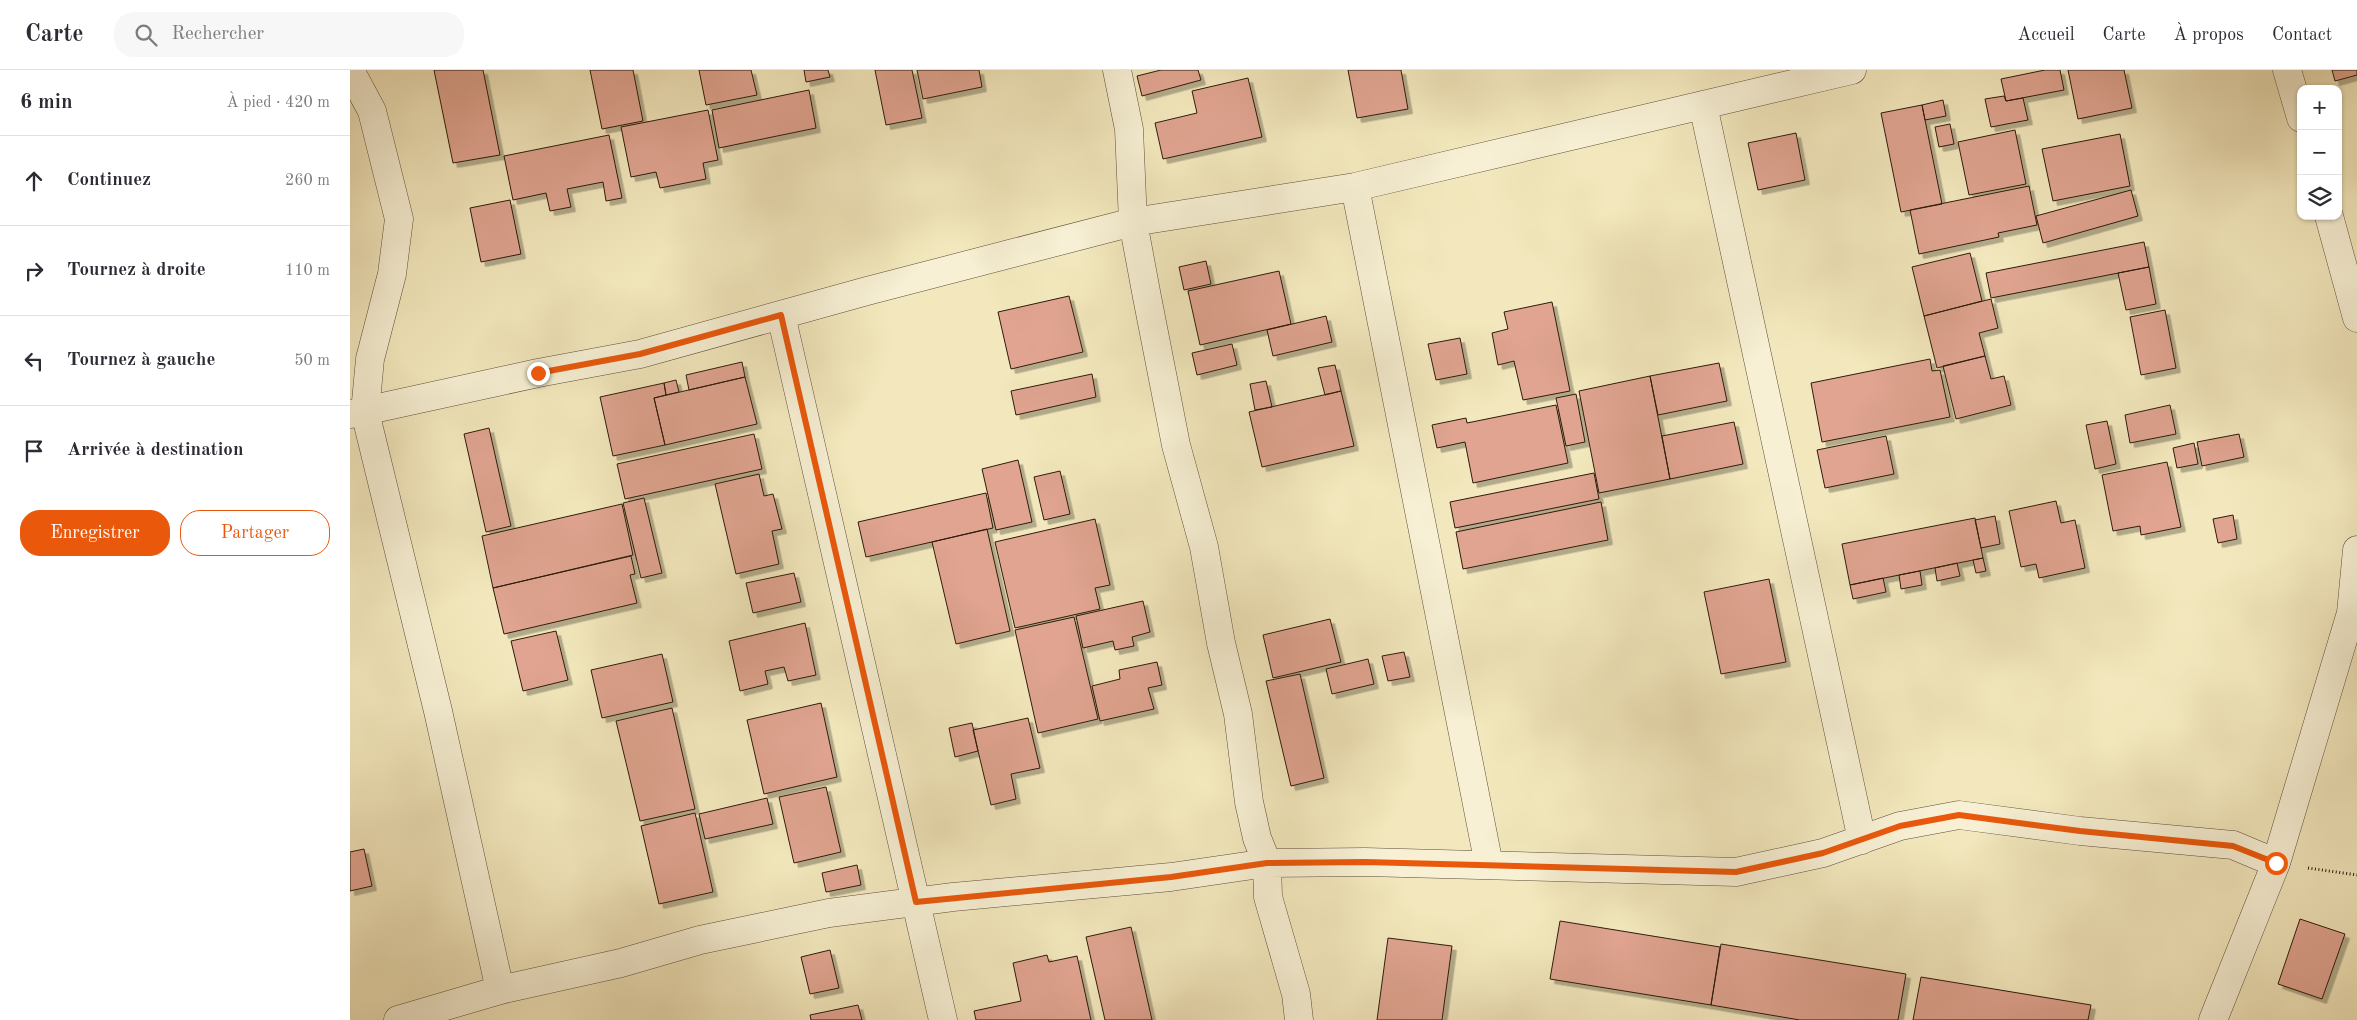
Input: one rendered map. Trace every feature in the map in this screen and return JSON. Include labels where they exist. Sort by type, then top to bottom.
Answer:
[{"type":"street","points":[[350,70],[372,111],[399,219],[392,274],[358,413],[438,711],[500,990]]},
{"type":"street","points":[[1116,70],[1129,129],[1133,222],[1176,445],[1204,547],[1221,643],[1238,714],[1252,819],[1267,863],[1268,897],[1296,994],[1299,1020]]},
{"type":"street","points":[[358,413],[538,373],[640,354],[1133,222],[1356,187],[1852,70]]},
{"type":"street","points":[[2287,70],[2297,104]]},
{"type":"street","points":[[1703,105],[1862,840]]},
{"type":"street","points":[[1356,187],[1489,865]]},
{"type":"street","points":[[2330,220],[2357,318]]},
{"type":"street","points":[[781,315],[943,1020]]},
{"type":"street","points":[[2213,1020],[2276,863],[2351,613],[2357,550]]},
{"type":"street","points":[[398,1020],[500,990],[621,963],[700,940],[829,912],[1171,877],[1267,863],[1365,862],[1736,872],[1823,853],[1900,826],[1959,815],[2080,831],[2233,846],[2276,863]]},
{"type":"path","points":[[2276,863],[2357,875]]},
{"type":"building","points":[[434,70],[483,70],[500,155],[453,163]]},
{"type":"building","points":[[590,70],[633,70],[643,121],[602,129]]},
{"type":"building","points":[[699,70],[751,70],[757,95],[706,105]]},
{"type":"building","points":[[804,70],[828,70],[830,77],[806,82]]},
{"type":"building","points":[[875,70],[912,70],[922,118],[886,125]]},
{"type":"building","points":[[917,70],[979,70],[982,87],[923,99]]},
{"type":"building","points":[[1161,70],[1198,70],[1201,80],[1142,96],[1137,76]]},
{"type":"building","points":[[1348,70],[1401,70],[1408,109],[1357,118]]},
{"type":"building","points":[[2045,70],[2060,70],[2064,90],[2006,101],[2001,79]]},
{"type":"building","points":[[2068,70],[2124,70],[2132,108],[2078,119]]},
{"type":"building","points":[[2332,70],[2357,70],[2357,75],[2335,81]]},
{"type":"building","points":[[1248,78],[1262,137],[1163,159],[1155,123],[1197,113],[1192,91]]},
{"type":"building","points":[[809,90],[816,128],[719,148],[712,110]]},
{"type":"building","points":[[2004,96],[2006,101],[2023,98],[2028,120],[1991,127],[1985,99]]},
{"type":"building","points":[[1943,100],[1946,116],[1925,120],[1922,105]]},
{"type":"building","points":[[1922,105],[1942,204],[1901,212],[1881,113]]},
{"type":"building","points":[[708,110],[718,160],[703,163],[706,179],[660,188],[656,172],[631,177],[621,127]]},
{"type":"building","points":[[1950,124],[1954,144],[1939,147],[1935,127]]},
{"type":"building","points":[[2015,130],[2026,184],[1969,195],[1958,142]]},
{"type":"building","points":[[1796,133],[1805,180],[1758,190],[1748,143]]},
{"type":"building","points":[[2120,134],[2130,186],[2053,201],[2042,149]]},
{"type":"building","points":[[609,135],[622,198],[606,201],[603,182],[567,189],[571,207],[550,211],[546,193],[513,200],[504,156]]},
{"type":"building","points":[[2029,186],[2037,225],[1998,233],[1999,237],[1919,254],[1910,210]]},
{"type":"building","points":[[2131,190],[2138,216],[2043,243],[2036,216]]},
{"type":"building","points":[[510,200],[521,254],[481,262],[470,208]]},
{"type":"building","points":[[2144,242],[2149,267],[1991,298],[1986,273]]},
{"type":"building","points":[[1970,253],[1982,301],[1924,316],[1912,267]]},
{"type":"building","points":[[1206,261],[1211,284],[1184,290],[1179,267]]},
{"type":"building","points":[[2149,267],[2156,304],[2126,310],[2118,273]]},
{"type":"building","points":[[1279,271],[1291,324],[1200,345],[1188,291]]},
{"type":"building","points":[[1069,296],[1083,352],[1011,369],[998,312]]},
{"type":"building","points":[[1991,299],[1998,328],[1979,333],[1985,356],[1937,368],[1924,316]]},
{"type":"building","points":[[1552,302],[1570,391],[1523,400],[1514,361],[1498,365],[1492,333],[1508,329],[1504,312]]},
{"type":"building","points":[[2165,310],[2176,368],[2141,375],[2130,317]]},
{"type":"building","points":[[1326,316],[1332,342],[1273,356],[1267,330]]},
{"type":"building","points":[[1460,338],[1467,374],[1436,380],[1428,344]]},
{"type":"building","points":[[1232,344],[1237,365],[1197,375],[1192,353]]},
{"type":"building","points":[[1985,356],[1991,379],[2004,376],[2011,405],[1956,419],[1943,366]]},
{"type":"building","points":[[1930,359],[1932,371],[1940,370],[1950,417],[1822,442],[1811,383]]},
{"type":"building","points":[[742,362],[745,377],[689,390],[686,375]]},
{"type":"building","points":[[1719,363],[1727,401],[1658,415],[1650,376]]},
{"type":"building","points":[[1335,365],[1341,391],[1325,395],[1318,368]]},
{"type":"building","points":[[1092,374],[1096,397],[1016,415],[1011,391]]},
{"type":"building","points":[[1650,376],[1670,479],[1599,493],[1579,391]]},
{"type":"building","points":[[745,377],[757,424],[665,445],[654,398]]},
{"type":"building","points":[[676,380],[679,392],[666,395],[664,383]]},
{"type":"building","points":[[1266,381],[1272,407],[1255,410],[1250,384]]},
{"type":"building","points":[[664,383],[666,395],[654,398],[665,445],[613,456],[600,397]]},
{"type":"building","points":[[1341,391],[1354,446],[1262,467],[1249,412]]},
{"type":"building","points":[[1576,394],[1585,442],[1566,446],[1556,398]]},
{"type":"building","points":[[1556,405],[1568,463],[1473,483],[1465,442],[1437,448],[1432,425],[1466,418],[1467,423]]},
{"type":"building","points":[[2170,405],[2176,434],[2130,443],[2125,415]]},
{"type":"building","points":[[2107,421],[2116,464],[2095,469],[2086,425]]},
{"type":"building","points":[[1734,422],[1743,464],[1670,479],[1662,436]]},
{"type":"building","points":[[489,428],[511,526],[486,532],[464,434]]},
{"type":"building","points":[[754,434],[762,469],[625,499],[617,464]]},
{"type":"building","points":[[2239,434],[2244,457],[2202,466],[2197,442]]},
{"type":"building","points":[[1886,436],[1894,474],[1825,488],[1817,450]]},
{"type":"building","points":[[2194,443],[2198,464],[2177,468],[2173,448]]},
{"type":"building","points":[[1018,460],[1032,522],[996,530],[982,469]]},
{"type":"building","points":[[2167,462],[2181,527],[2141,535],[2140,526],[2113,531],[2102,475]]},
{"type":"building","points":[[1060,471],[1070,514],[1044,520],[1034,477]]},
{"type":"building","points":[[1594,473],[1599,499],[1455,528],[1450,502]]},
{"type":"building","points":[[759,474],[764,496],[773,494],[782,529],[772,531],[779,564],[736,574],[715,484]]},
{"type":"building","points":[[986,493],[993,528],[866,557],[858,522]]},
{"type":"building","points":[[644,498],[662,573],[641,578],[623,503]]},
{"type":"building","points":[[2056,501],[2061,523],[2075,520],[2085,568],[2039,578],[2036,564],[2021,567],[2009,511]]},
{"type":"building","points":[[1601,502],[1608,540],[1463,569],[1456,532]]},
{"type":"building","points":[[622,504],[633,555],[493,588],[482,536]]},
{"type":"building","points":[[2233,515],[2237,539],[2218,543],[2213,519]]},
{"type":"building","points":[[1995,516],[2000,544],[1981,548],[1975,520]]},
{"type":"building","points":[[1975,518],[1983,558],[1850,585],[1842,544]]},
{"type":"building","points":[[1095,519],[1110,585],[1095,588],[1100,609],[1015,628],[995,542]]},
{"type":"building","points":[[987,529],[1010,631],[956,644],[932,542]]},
{"type":"building","points":[[631,556],[635,574],[630,575],[637,603],[504,634],[493,588]]},
{"type":"building","points":[[1983,558],[1986,571],[1976,573],[1973,560]]},
{"type":"building","points":[[1957,563],[1960,576],[1937,581],[1935,568]]},
{"type":"building","points":[[1920,571],[1922,585],[1901,589],[1899,575]]},
{"type":"building","points":[[794,573],[801,602],[753,613],[746,583]]},
{"type":"building","points":[[1883,578],[1886,592],[1853,599],[1850,585]]},
{"type":"building","points":[[1769,579],[1786,662],[1721,674],[1704,592]]},
{"type":"building","points":[[1143,601],[1150,632],[1132,637],[1134,646],[1115,650],[1113,641],[1083,648],[1076,616]]},
{"type":"building","points":[[1074,617],[1098,719],[1038,733],[1015,630]]},
{"type":"building","points":[[1330,619],[1341,662],[1273,678],[1263,635]]},
{"type":"building","points":[[805,623],[816,675],[788,681],[784,667],[765,671],[768,684],[740,691],[729,641]]},
{"type":"building","points":[[556,631],[568,680],[523,691],[511,641]]},
{"type":"building","points":[[1404,652],[1410,677],[1388,681],[1382,656]]},
{"type":"building","points":[[662,654],[673,702],[602,718],[591,670]]},
{"type":"building","points":[[1368,659],[1374,684],[1332,694],[1326,669]]},
{"type":"building","points":[[1157,662],[1162,685],[1148,688],[1154,709],[1100,721],[1092,686],[1120,679],[1119,670]]},
{"type":"building","points":[[1300,674],[1324,778],[1291,786],[1266,681]]},
{"type":"building","points":[[821,703],[837,777],[764,794],[747,720]]},
{"type":"building","points":[[672,708],[695,809],[640,821],[616,721]]},
{"type":"building","points":[[1028,718],[1040,768],[1011,774],[1016,799],[991,805],[973,730]]},
{"type":"building","points":[[972,723],[978,751],[955,757],[949,728]]},
{"type":"building","points":[[826,787],[841,852],[794,863],[779,797]]},
{"type":"building","points":[[767,798],[773,824],[705,839],[699,814]]},
{"type":"building","points":[[695,813],[713,892],[659,904],[641,826]]},
{"type":"building","points":[[364,849],[372,886],[350,891],[350,852]]},
{"type":"building","points":[[857,865],[861,885],[826,892],[822,873]]},
{"type":"building","points":[[2300,919],[2345,934],[2322,999],[2278,984]]},
{"type":"building","points":[[1560,921],[1720,947],[1711,1005],[1550,979]]},
{"type":"building","points":[[1131,927],[1152,1020],[1105,1020],[1086,937]]},
{"type":"building","points":[[1388,938],[1452,946],[1442,1020],[1377,1020]]},
{"type":"building","points":[[1721,944],[1906,974],[1898,1020],[1800,1020],[1711,1005]]},
{"type":"building","points":[[830,950],[839,988],[810,994],[801,957]]},
{"type":"building","points":[[1047,955],[1049,962],[1077,956],[1091,1020],[976,1020],[974,1011],[1021,1001],[1013,963]]},
{"type":"building","points":[[1921,977],[2091,1005],[2088,1020],[1913,1020]]},
{"type":"building","points":[[858,1005],[862,1020],[811,1020],[810,1015]]},
{"type":"route","points":[[538,373],[640,354],[781,315],[916,902],[1171,877],[1267,863],[1365,862],[1736,872],[1823,853],[1900,826],[1959,815],[2080,831],[2233,846],[2276,863]]}]
